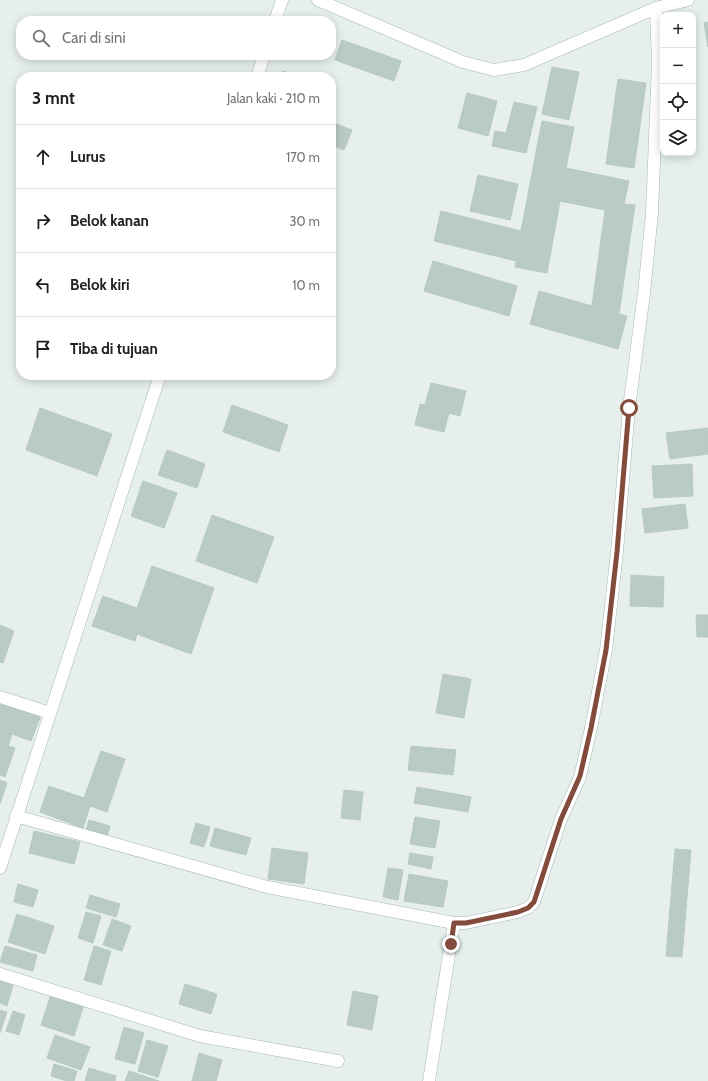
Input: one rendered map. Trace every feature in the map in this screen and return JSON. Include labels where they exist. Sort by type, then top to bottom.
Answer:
[{"type":"street","points":[[277,16],[282,0]]},
{"type":"street","points":[[318,0],[463,62],[494,70],[524,65],[656,8],[688,0]]},
{"type":"street","points":[[16,816],[267,887],[454,923],[466,923],[518,912],[528,908],[534,902],[561,819],[580,776],[606,650],[617,552],[629,408],[644,293],[652,214],[658,63],[656,8]]},
{"type":"street","points":[[259,72],[262,60]]},
{"type":"street","points":[[0,868],[158,380]]},
{"type":"street","points":[[0,697],[50,713]]},
{"type":"street","points":[[429,1081],[454,923]]},
{"type":"street","points":[[0,974],[200,1036],[338,1061]]},
{"type":"building","points":[[708,22],[708,47],[704,23]]},
{"type":"building","points":[[342,40],[401,61],[394,81],[335,60]]},
{"type":"building","points":[[552,67],[579,72],[569,120],[542,114]]},
{"type":"building","points":[[618,79],[646,83],[634,168],[606,164]]},
{"type":"building","points":[[467,93],[497,101],[488,136],[458,128]]},
{"type":"building","points":[[514,102],[537,107],[526,153],[492,146],[495,131],[506,133]]},
{"type":"building","points":[[542,121],[574,127],[566,168],[629,181],[624,204],[635,205],[619,314],[627,316],[618,349],[530,324],[539,291],[592,306],[605,210],[560,201],[547,273],[515,267],[516,261],[434,241],[441,211],[521,231]]},
{"type":"building","points":[[336,124],[352,130],[344,150],[336,147]]},
{"type":"building","points":[[478,175],[518,184],[510,220],[470,211]]},
{"type":"building","points":[[433,261],[517,286],[509,316],[424,291]]},
{"type":"building","points":[[431,383],[466,391],[460,416],[449,413],[444,432],[415,425],[420,404],[425,405]]},
{"type":"building","points":[[232,405],[288,425],[279,452],[223,432]]},
{"type":"building","points":[[40,408],[112,434],[97,476],[26,450]]},
{"type":"building","points":[[708,428],[708,454],[670,459],[666,433]]},
{"type":"building","points":[[167,450],[205,464],[197,488],[158,475]]},
{"type":"building","points":[[692,464],[693,496],[654,498],[652,466]]},
{"type":"building","points":[[143,481],[177,493],[164,528],[131,516]]},
{"type":"building","points":[[685,504],[688,528],[645,533],[642,509]]},
{"type":"building","points":[[212,515],[274,537],[257,583],[196,561]]},
{"type":"building","points":[[152,566],[214,588],[191,654],[137,634],[135,641],[92,626],[103,596],[137,608]]},
{"type":"building","points":[[631,575],[664,577],[663,607],[630,606]]},
{"type":"building","points":[[696,615],[708,615],[708,637],[697,637]]},
{"type":"building","points":[[0,625],[14,631],[3,663],[0,662]]},
{"type":"building","points":[[443,674],[471,679],[464,718],[436,713]]},
{"type":"building","points":[[0,701],[41,715],[31,741],[12,734],[8,746],[15,748],[5,777],[0,775]]},
{"type":"building","points":[[411,746],[456,750],[453,775],[408,770]]},
{"type":"building","points":[[101,751],[125,759],[107,812],[90,806],[83,828],[40,812],[49,786],[84,798]]},
{"type":"building","points":[[0,780],[7,783],[0,804]]},
{"type":"building","points":[[417,787],[471,797],[468,812],[414,803]]},
{"type":"building","points":[[344,790],[363,792],[360,820],[341,818]]},
{"type":"building","points":[[415,817],[440,821],[435,848],[410,844]]},
{"type":"building","points":[[89,820],[110,826],[107,837],[86,830]]},
{"type":"building","points":[[196,823],[210,827],[204,847],[190,843]]},
{"type":"building","points":[[215,828],[251,838],[246,855],[210,846]]},
{"type":"building","points":[[34,831],[80,842],[74,864],[29,853]]},
{"type":"building","points":[[272,848],[308,853],[304,884],[268,879]]},
{"type":"building","points":[[675,849],[691,850],[682,957],[666,956]]},
{"type":"building","points":[[410,853],[433,857],[431,869],[408,864]]},
{"type":"building","points":[[388,868],[403,870],[398,900],[383,897]]},
{"type":"building","points":[[409,874],[448,881],[443,907],[404,901]]},
{"type":"building","points":[[18,884],[38,890],[33,907],[14,902]]},
{"type":"building","points":[[90,895],[120,904],[116,917],[86,908]]},
{"type":"building","points":[[86,912],[101,916],[93,943],[78,938]]},
{"type":"building","points":[[17,914],[54,926],[45,954],[8,942]]},
{"type":"building","points":[[112,919],[131,926],[122,951],[103,945]]},
{"type":"building","points":[[5,946],[37,955],[33,971],[0,962]]},
{"type":"building","points":[[94,946],[111,951],[101,985],[84,980]]},
{"type":"building","points":[[0,981],[13,985],[7,1006],[0,1003]]},
{"type":"building","points":[[185,984],[217,994],[211,1014],[179,1004]]},
{"type":"building","points":[[353,991],[378,996],[372,1030],[347,1025]]},
{"type":"building","points":[[51,994],[84,1005],[74,1036],[41,1025]]},
{"type":"building","points":[[0,1010],[7,1012],[0,1033]]},
{"type":"building","points":[[13,1011],[25,1015],[19,1035],[6,1031]]},
{"type":"building","points":[[124,1027],[144,1033],[135,1064],[115,1059]]},
{"type":"building","points":[[55,1035],[90,1047],[81,1070],[47,1058]]},
{"type":"building","points":[[147,1040],[168,1046],[158,1077],[138,1071]]},
{"type":"building","points":[[199,1053],[222,1060],[216,1081],[192,1081]]},
{"type":"building","points":[[54,1064],[77,1071],[74,1081],[67,1081],[51,1076]]},
{"type":"building","points":[[89,1068],[116,1076],[115,1081],[85,1081]]},
{"type":"building","points":[[129,1071],[159,1081],[125,1081]]},
{"type":"route","points":[[451,944],[454,923],[466,923],[518,912],[528,908],[534,902],[561,819],[580,776],[606,650],[617,552],[629,408]]}]
